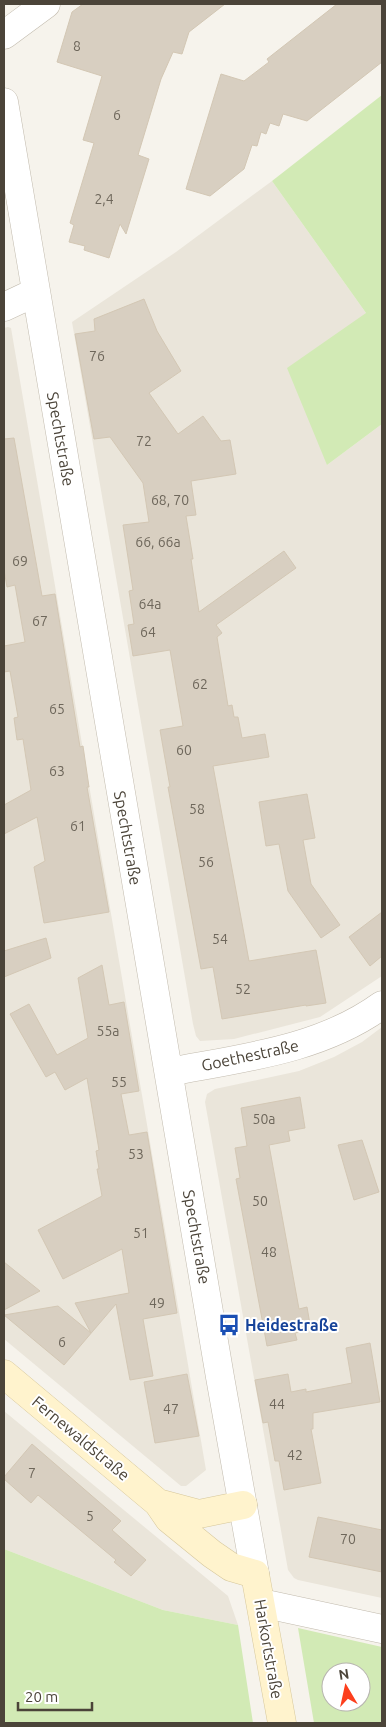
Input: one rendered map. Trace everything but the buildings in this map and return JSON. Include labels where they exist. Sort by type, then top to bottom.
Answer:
[{"type":"street","points":[[4,35],[46,4]]},
{"type":"street","name":"Spechtstraße","points":[[4,102],[255,1574]]},
{"type":"street","points":[[4,307],[36,292]]},
{"type":"street","name":"Goethestraße","points":[[169,1072],[283,1050],[328,1035],[373,1012],[382,1005]]},
{"type":"street","name":"Fernewaldstraße","points":[[4,1374],[158,1503],[170,1520],[212,1554],[231,1567],[255,1574]]},
{"type":"street","name":"Fernewaldstraße","points":[[158,1503],[199,1514],[243,1505]]},
{"type":"street","name":"Harkortstraße","points":[[255,1574],[282,1723]]},
{"type":"street","points":[[261,1603],[382,1629]]},
{"type":"shaded area","points":[[272,181],[366,313],[327,465],[382,424],[382,976],[320,1017],[234,1039],[200,1041],[196,1036],[193,1024],[72,322],[176,252]]},
{"type":"shaded area","points":[[4,328],[11,328],[206,1470],[186,1486],[181,1486],[4,1339]]},
{"type":"shaded area","points":[[382,1027],[382,1598],[298,1580],[288,1570],[205,1102],[207,1094],[215,1089],[299,1071],[334,1057],[362,1042]]},
{"type":"shaded area","points":[[4,1411],[228,1596],[238,1625],[163,1610],[4,1549]]},
{"type":"green space","points":[[382,95],[382,424],[327,465],[287,368],[366,313],[272,181]]},
{"type":"green space","points":[[4,1549],[163,1610],[238,1625],[253,1723],[4,1723]]},
{"type":"green space","points":[[298,1628],[382,1647],[382,1723],[314,1723]]},
{"type":"place","name":"Heidestraße","points":[[229,1325]]}]
